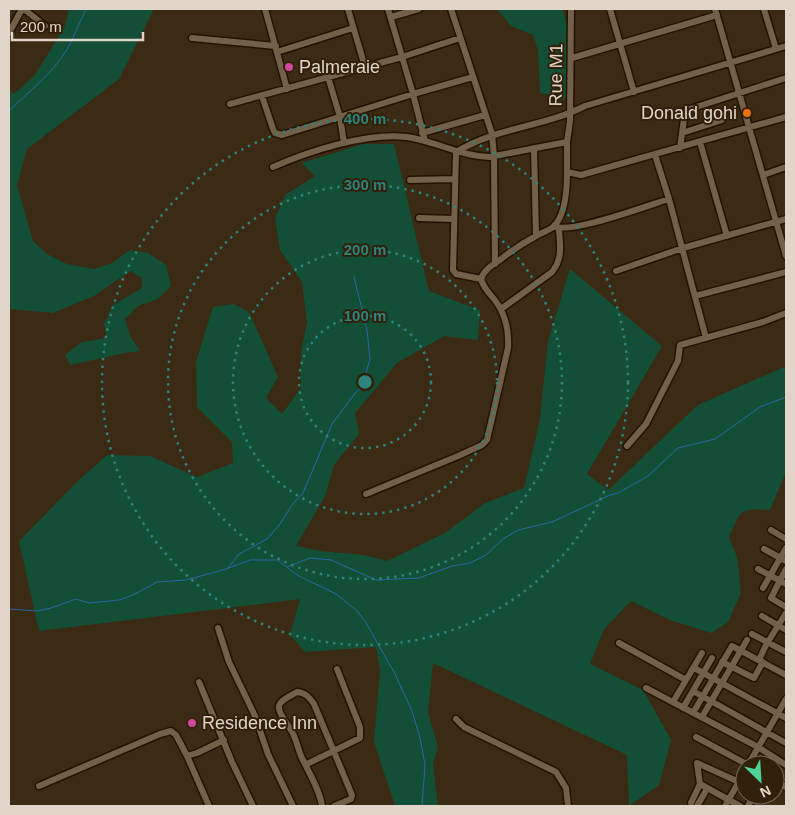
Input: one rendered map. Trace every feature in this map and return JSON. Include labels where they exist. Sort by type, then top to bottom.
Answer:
[{"type":"street","points":[[9,33],[23,9],[45,26]]},
{"type":"street","points":[[267,9],[287,88]]},
{"type":"street","points":[[348,9],[365,67]]},
{"type":"street","points":[[388,9],[425,142]]},
{"type":"street","points":[[391,18],[419,9]]},
{"type":"street","points":[[451,9],[492,134],[495,264]]},
{"type":"street","name":"Rue M1","points":[[556,228],[567,187],[567,142],[572,58],[571,9]]},
{"type":"street","points":[[610,9],[634,92]]},
{"type":"street","points":[[764,9],[776,49]]},
{"type":"street","points":[[572,58],[716,12],[786,256]]},
{"type":"street","points":[[192,38],[276,49],[353,28]]},
{"type":"street","points":[[230,104],[402,57],[460,38]]},
{"type":"street","points":[[456,152],[472,142],[492,134],[570,114],[585,106],[731,64],[786,46]]},
{"type":"street","points":[[328,77],[340,117],[344,143]]},
{"type":"street","points":[[262,96],[273,129],[282,135],[473,77]]},
{"type":"street","points":[[680,148],[685,112],[687,110],[786,78]]},
{"type":"street","points":[[422,133],[486,115]]},
{"type":"street","points":[[567,187],[581,175],[786,117]]},
{"type":"street","points":[[682,133],[722,120]]},
{"type":"street","points":[[273,167],[344,143],[384,136],[407,137],[476,157],[494,156],[567,142]]},
{"type":"street","points":[[700,142],[727,236]]},
{"type":"street","points":[[534,148],[536,236]]},
{"type":"street","points":[[456,152],[453,270],[456,274],[481,279]]},
{"type":"street","points":[[655,155],[683,248],[706,338]]},
{"type":"street","points":[[763,175],[786,168]]},
{"type":"street","points":[[567,172],[581,175]]},
{"type":"street","points":[[410,180],[455,179]]},
{"type":"street","points":[[366,494],[482,445],[487,440],[508,348],[508,326],[501,309],[487,291],[481,279],[483,273],[536,236],[556,228],[589,224],[669,199]]},
{"type":"street","points":[[419,218],[454,218]]},
{"type":"street","points":[[616,271],[683,248],[786,219]]},
{"type":"street","points":[[501,309],[552,272],[557,266],[561,254],[556,228]]},
{"type":"street","points":[[695,296],[786,272]]},
{"type":"street","points":[[627,446],[646,424],[678,361],[678,346],[683,343],[769,320],[786,313]]},
{"type":"street","points":[[771,530],[786,539]]},
{"type":"street","points":[[763,588],[784,559],[786,548]]},
{"type":"street","points":[[764,549],[784,559]]},
{"type":"street","points":[[758,569],[783,583]]},
{"type":"street","points":[[786,569],[783,583],[771,598],[786,607]]},
{"type":"street","points":[[722,662],[754,678],[768,641],[786,612]]},
{"type":"street","points":[[762,616],[786,630]]},
{"type":"street","points":[[218,628],[229,662],[256,716],[268,754],[293,806]]},
{"type":"street","points":[[752,634],[786,652]]},
{"type":"street","points":[[702,717],[747,640]]},
{"type":"street","points":[[619,643],[686,680]]},
{"type":"street","points":[[693,713],[732,646],[786,675]]},
{"type":"street","points":[[673,702],[702,653]]},
{"type":"street","points":[[684,708],[712,658]]},
{"type":"street","points":[[694,668],[786,718]]},
{"type":"street","points":[[307,764],[360,738],[360,727],[337,669]]},
{"type":"street","points":[[199,682],[253,806]]},
{"type":"street","points":[[646,688],[758,747],[786,765]]},
{"type":"street","points":[[693,691],[786,743]]},
{"type":"street","points":[[322,806],[321,798],[314,786],[307,764],[302,757],[296,736],[278,707],[280,703],[297,692],[302,692],[308,696],[314,704],[352,796],[349,804],[334,806]]},
{"type":"street","points":[[754,755],[786,699]]},
{"type":"street","points":[[456,719],[464,726],[556,772],[566,788],[568,806]]},
{"type":"street","points":[[39,786],[171,731],[176,735],[187,756],[209,806]]},
{"type":"street","points":[[696,737],[735,758]]},
{"type":"street","points":[[187,756],[224,740]]},
{"type":"street","points":[[694,806],[700,784],[697,763],[735,780]]},
{"type":"street","points":[[700,784],[740,806]]},
{"type":"street","points":[[694,806],[707,789]]},
{"type":"street","points":[[725,806],[735,789]]},
{"type":"green space","points":[[69,9],[154,9],[119,79],[27,149],[17,185],[33,241],[47,254],[67,264],[94,269],[112,263],[130,250],[148,253],[166,265],[171,286],[158,299],[138,306],[125,319],[130,336],[140,351],[70,365],[65,355],[82,342],[107,338],[104,324],[113,305],[142,288],[142,278],[130,271],[94,296],[53,313],[9,309],[9,89],[14,94],[35,75],[65,26]]},
{"type":"green space","points":[[497,9],[563,9],[569,35],[566,98],[540,93],[538,50],[533,35],[511,26]]},
{"type":"green space","points":[[363,144],[394,144],[429,291],[480,310],[478,340],[444,336],[397,363],[355,413],[359,434],[334,465],[325,496],[296,546],[321,551],[364,555],[387,561],[445,533],[485,503],[524,488],[540,419],[548,341],[570,269],[662,346],[587,474],[608,490],[698,405],[786,366],[786,472],[770,510],[752,510],[742,513],[729,537],[737,557],[741,593],[728,622],[711,633],[670,620],[631,601],[604,629],[590,664],[643,690],[671,740],[659,785],[629,806],[627,755],[433,663],[428,712],[438,747],[433,764],[438,806],[395,806],[374,742],[380,670],[376,647],[305,652],[290,635],[300,599],[39,631],[19,541],[80,479],[107,455],[150,456],[197,477],[233,463],[232,442],[197,407],[196,362],[213,307],[234,304],[249,312],[278,377],[266,398],[282,414],[301,388],[301,352],[307,322],[302,282],[280,250],[275,218],[285,195],[315,176],[302,163]]},
{"type":"waterway","points":[[9,111],[47,75],[60,59],[72,41],[86,9]]},
{"type":"waterway","points":[[228,568],[239,554],[267,539],[303,493],[332,424],[356,392],[362,387],[370,359],[367,330],[354,277]]},
{"type":"waterway","points":[[287,567],[310,558],[331,560],[376,580],[419,578],[452,566],[470,563],[486,555],[503,539],[518,530],[552,522],[618,493],[648,476],[678,448],[715,439],[760,407],[786,397]]},
{"type":"waterway","points":[[9,609],[37,611],[76,599],[89,603],[119,600],[157,582],[186,580],[250,560],[277,560],[297,575],[336,594],[356,610],[365,621],[394,672],[412,711],[425,765],[422,806]]},
{"type":"place","name":"Palmeraie","points":[[289,67]]},
{"type":"place","name":"Donald gohi","points":[[747,113]]},
{"type":"place","name":"Residence Inn","points":[[192,723]]}]
